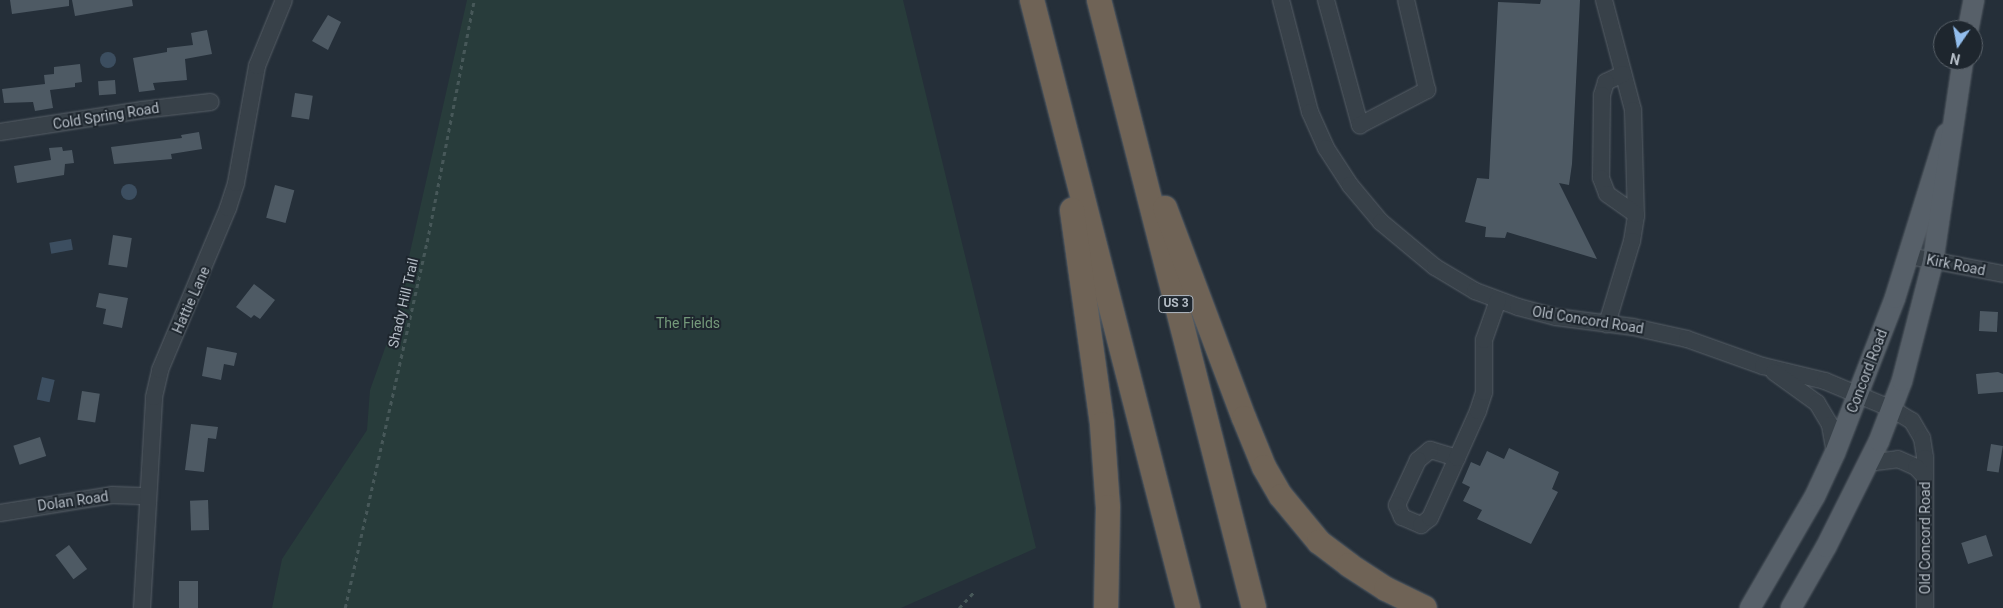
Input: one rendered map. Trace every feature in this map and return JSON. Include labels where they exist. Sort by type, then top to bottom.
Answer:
[{"type":"highway","points":[[1032,0],[1188,608]]},
{"type":"highway","name":"US 3","points":[[1099,0],[1254,608]]},
{"type":"highway","points":[[1056,95],[1102,424],[1108,508],[1106,608]]},
{"type":"highway","points":[[1124,98],[1244,418],[1281,496],[1318,542],[1386,589],[1425,608]]},
{"type":"main road","points":[[1970,20],[1974,0]]},
{"type":"main road","name":"Concord Road","points":[[1791,608],[1826,548],[1892,409],[1915,338],[1933,261],[1949,170],[1951,120],[1961,70]]},
{"type":"main road","name":"Concord Road","points":[[1750,608],[1815,496],[1835,453],[1909,256],[1935,161],[1951,120]]},
{"type":"street","name":"Hattie Lane","points":[[142,608],[151,413],[160,370],[228,208],[236,183],[257,66],[284,0]]},
{"type":"street","name":"Old Concord Road","points":[[1281,0],[1318,131],[1350,185],[1381,222],[1418,255],[1454,280],[1498,300],[1556,317],[1669,334],[1763,366],[1807,375],[1905,415],[1918,428],[1924,447],[1926,608]]},
{"type":"street","points":[[1326,0],[1360,125],[1428,90],[1406,0]]},
{"type":"street","points":[[1607,324],[1632,241],[1636,214],[1634,121],[1608,1]]},
{"type":"street","points":[[1623,74],[1606,82],[1602,95],[1601,178],[1607,194],[1636,214]]},
{"type":"street","name":"Cold Spring Road","points":[[0,132],[142,110],[211,102]]},
{"type":"street","name":"Kirk Road","points":[[1909,256],[2003,274]]},
{"type":"street","points":[[1457,458],[1430,450],[1418,460],[1397,505],[1402,517],[1421,525],[1430,518],[1457,458],[1478,411],[1484,384],[1486,330],[1498,300]]},
{"type":"street","name":"Old Concord Road","points":[[1763,366],[1817,403],[1830,425],[1835,453]]},
{"type":"street","points":[[1867,463],[1898,459],[1916,467],[1925,477]]},
{"type":"street","name":"Dolan Road","points":[[0,513],[112,495],[148,496]]},
{"type":"path","name":"Shady Hill Trail","points":[[345,608],[427,242],[474,0]]},
{"type":"path","points":[[959,608],[975,591]]},
{"type":"green space","name":"The Fields","points":[[467,0],[903,0],[1036,548],[901,608],[272,608],[282,559],[367,430],[370,390],[394,323]]},
{"type":"water","points":[[105,52],[111,52],[116,57],[114,66],[105,68],[100,63],[100,57]]},
{"type":"water","points":[[126,184],[132,184],[137,189],[135,198],[126,200],[121,195],[121,189]]},
{"type":"water","points":[[71,239],[73,250],[51,254],[49,243]]},
{"type":"water","points":[[42,377],[55,380],[49,402],[37,399]]},
{"type":"building","points":[[10,0],[69,0],[69,6],[12,14]]},
{"type":"building","points":[[72,0],[132,0],[133,6],[75,16]]},
{"type":"building","points":[[1541,0],[1580,0],[1572,164],[1569,185],[1559,183],[1597,259],[1507,232],[1505,238],[1485,237],[1486,227],[1465,222],[1477,178],[1489,179],[1498,2],[1540,4]]},
{"type":"building","points":[[328,15],[341,22],[328,50],[312,41]]},
{"type":"building","points":[[207,30],[212,54],[185,59],[187,80],[153,83],[155,90],[139,92],[133,58],[167,52],[167,48],[193,45],[191,33]]},
{"type":"building","points":[[80,64],[82,82],[75,83],[75,87],[50,90],[53,108],[35,111],[33,102],[4,103],[2,89],[45,84],[44,75],[54,74],[54,67]]},
{"type":"building","points":[[115,80],[116,94],[99,95],[98,81]]},
{"type":"building","points":[[295,93],[313,96],[309,120],[291,117]]},
{"type":"building","points":[[199,132],[202,149],[171,154],[172,159],[114,164],[111,147],[182,138],[181,135]]},
{"type":"building","points":[[62,147],[63,151],[72,150],[74,163],[65,164],[64,175],[17,183],[14,166],[51,160],[49,148]]},
{"type":"building","points":[[275,185],[294,190],[286,223],[266,218]]},
{"type":"building","points":[[113,235],[132,238],[127,268],[108,265]]},
{"type":"building","points":[[254,284],[275,300],[260,319],[254,315],[251,318],[236,307]]},
{"type":"building","points":[[99,293],[128,298],[122,328],[103,324],[106,309],[96,307]]},
{"type":"building","points":[[1980,311],[1998,312],[1997,332],[1979,331]]},
{"type":"building","points":[[207,347],[237,353],[234,366],[224,364],[221,380],[202,376]]},
{"type":"building","points":[[1998,372],[2003,374],[2003,392],[1978,394],[1976,374]]},
{"type":"building","points":[[82,391],[100,394],[95,422],[77,420]]},
{"type":"building","points":[[191,424],[218,427],[216,439],[208,438],[204,472],[185,470]]},
{"type":"building","points":[[40,437],[46,456],[20,465],[13,446]]},
{"type":"building","points":[[1991,444],[2003,446],[1999,473],[1987,471]]},
{"type":"building","points":[[1509,448],[1559,472],[1552,489],[1558,492],[1531,544],[1477,519],[1482,510],[1463,501],[1470,487],[1462,483],[1471,462],[1480,466],[1487,451],[1504,459]]},
{"type":"building","points":[[208,500],[209,530],[191,531],[190,501]]},
{"type":"building","points":[[1986,535],[1993,556],[1968,564],[1961,543]]},
{"type":"building","points":[[69,545],[87,569],[73,579],[55,555]]},
{"type":"building","points":[[179,581],[198,581],[198,608],[179,608]]}]
